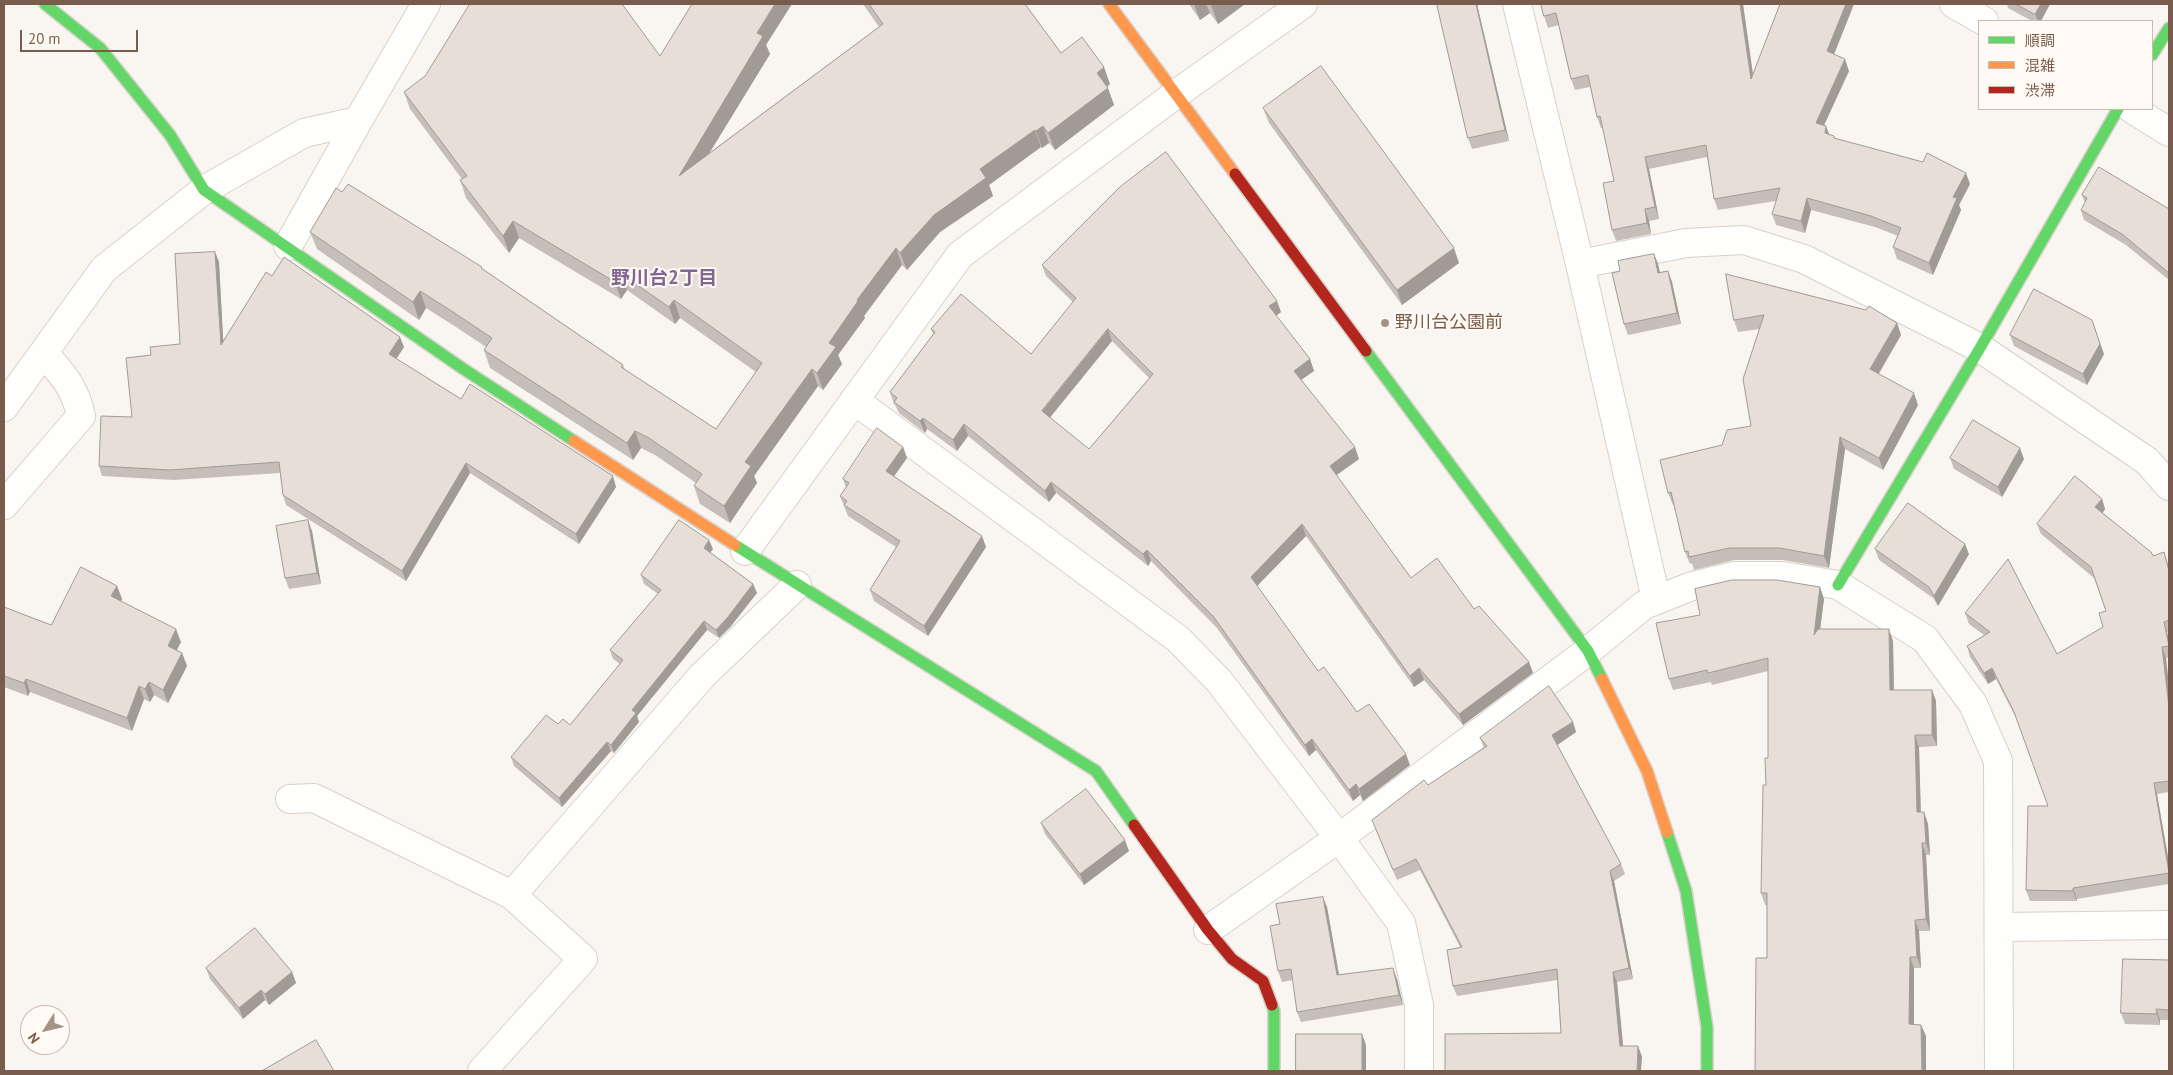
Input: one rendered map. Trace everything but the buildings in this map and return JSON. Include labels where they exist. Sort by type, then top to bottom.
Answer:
[{"type":"street","points":[[45,4],[100,48],[170,135],[204,190],[246,220],[288,246],[462,368],[797,585],[1096,770],[1208,930],[1232,959],[1263,981],[1274,1011],[1274,1071]]},
{"type":"street","points":[[288,246],[426,4]]},
{"type":"street","points":[[1109,4],[1588,651],[1647,771],[1686,891],[1707,1027],[1707,1071]]},
{"type":"street","points":[[746,551],[960,255],[1176,94],[1303,4]]},
{"type":"street","points":[[1517,4],[1580,264],[1656,599]]},
{"type":"street","points":[[1954,4],[1982,20]]},
{"type":"street","points":[[2153,53],[2169,28]]},
{"type":"street","points":[[1838,585],[1980,348],[2117,110]]},
{"type":"street","points":[[2134,110],[2169,132]]},
{"type":"street","points":[[4,407],[104,269],[204,190],[304,134],[358,121]]},
{"type":"street","points":[[1580,264],[1686,243],[1744,240],[1804,259],[1980,348],[2147,461],[2169,486]]},
{"type":"street","points":[[4,505],[81,416],[78,397],[68,381],[44,353]]},
{"type":"street","points":[[854,400],[1178,639],[1219,681],[1340,838],[1401,923],[1419,1005],[1419,1071]]},
{"type":"street","points":[[1208,930],[1340,838],[1588,651],[1644,605],[1692,586],[1734,576],[1783,576],[1838,585],[1925,639],[1973,704],[1998,761],[1999,1071]]},
{"type":"street","points":[[512,895],[702,676],[797,585]]},
{"type":"street","points":[[290,799],[314,798],[512,895],[583,959],[482,1071]]},
{"type":"street","points":[[2000,927],[2169,925]]},
{"type":"traffic: fast","points":[[45,4],[100,48],[170,135],[204,190],[462,368],[574,441]]},
{"type":"traffic: fast","points":[[2153,53],[2169,28]]},
{"type":"traffic: fast","points":[[1838,585],[1980,348],[2117,110]]},
{"type":"traffic: fast","points":[[1366,351],[1588,651],[1602,679]]},
{"type":"traffic: fast","points":[[735,545],[1096,771],[1134,825]]},
{"type":"traffic: fast","points":[[1667,832],[1686,891],[1707,1027],[1707,1071]]},
{"type":"traffic: fast","points":[[1272,1005],[1274,1011],[1274,1071]]},
{"type":"traffic: slow","points":[[1109,4],[1235,174]]},
{"type":"traffic: slow","points":[[574,441],[735,545]]},
{"type":"traffic: slow","points":[[1602,679],[1647,771],[1667,832]]},
{"type":"traffic: jam","points":[[1235,174],[1366,351]]},
{"type":"traffic: jam","points":[[1134,825],[1208,930],[1232,959],[1263,981],[1272,1005]]},
{"type":"place","name":"野川台公園前","points":[[1385,323]]},
{"type":"district","name":"野川台2丁目","points":[[664,279]]}]
